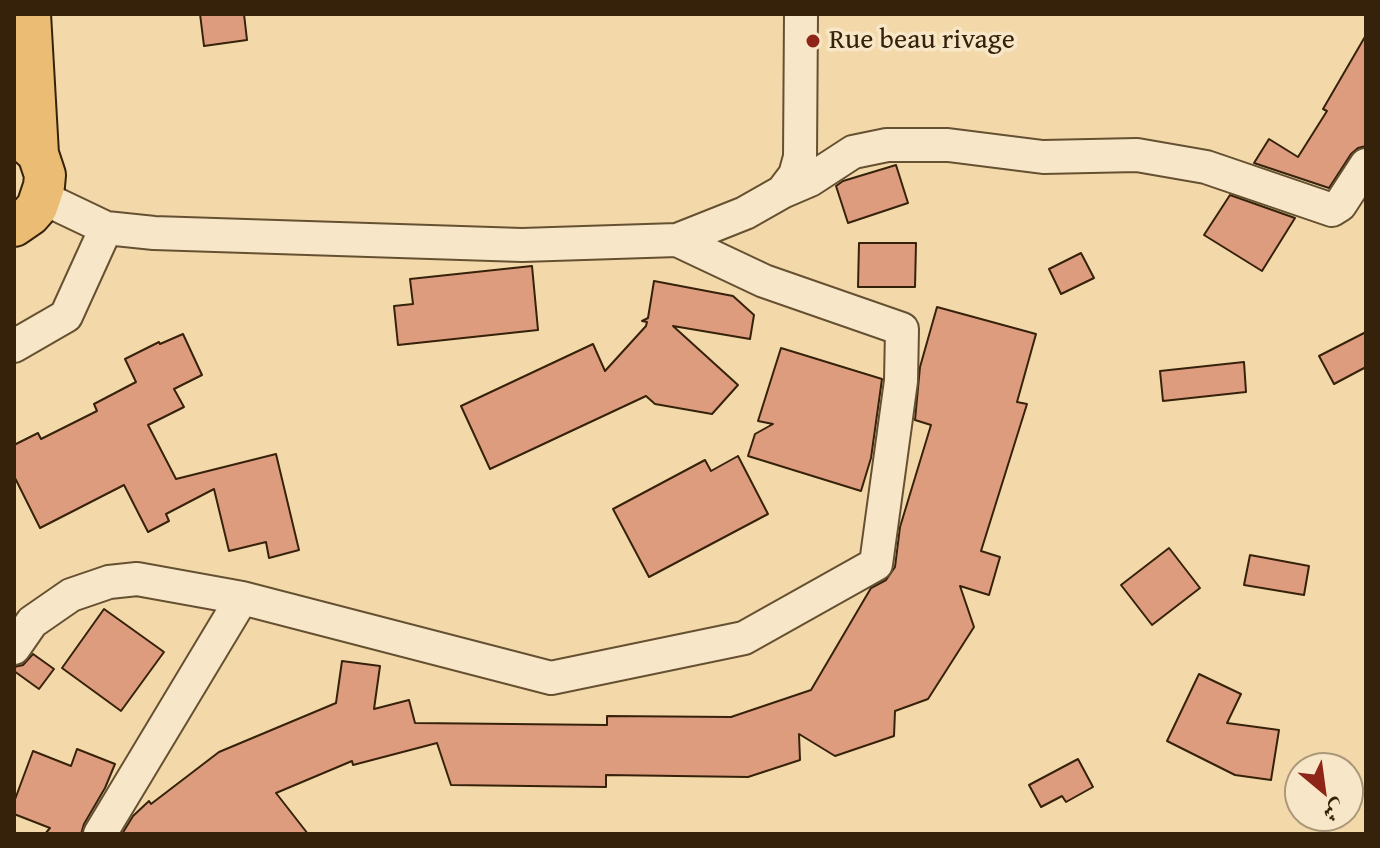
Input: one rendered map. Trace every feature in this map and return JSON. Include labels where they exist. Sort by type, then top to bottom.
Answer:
[{"type":"main road","points":[[14,226],[30,215],[41,197],[45,175],[26,144],[30,14]]},
{"type":"street","points":[[782,192],[795,175],[800,157],[801,14]]},
{"type":"street","points":[[41,197],[106,228],[154,233],[522,245],[677,240],[745,213],[810,180],[853,152],[887,145],[948,145],[1043,157],[1137,155],[1206,167],[1332,210],[1340,205],[1366,165]]},
{"type":"street","points":[[14,346],[66,316],[106,228]]},
{"type":"street","points":[[14,648],[32,622],[71,595],[109,582],[137,579],[242,598],[551,678],[744,638],[876,564],[901,381],[902,329],[764,281],[677,240]]},
{"type":"street","points":[[100,834],[242,598]]},
{"type":"building","points":[[200,14],[244,14],[247,40],[204,46]]},
{"type":"building","points":[[1366,35],[1366,146],[1351,154],[1329,188],[1254,163],[1269,139],[1298,157],[1327,111],[1323,109]]},
{"type":"building","points":[[896,165],[908,203],[848,223],[836,186],[843,181]]},
{"type":"building","points":[[1230,195],[1295,218],[1262,271],[1204,235]]},
{"type":"building","points":[[859,243],[916,243],[915,287],[858,287]]},
{"type":"building","points":[[1081,253],[1094,278],[1061,294],[1049,269]]},
{"type":"building","points":[[532,266],[538,330],[398,345],[394,306],[413,304],[410,279]]},
{"type":"building","points":[[654,281],[733,296],[754,315],[750,339],[673,326],[738,385],[712,414],[655,404],[646,396],[490,469],[461,406],[593,344],[605,371],[646,326],[647,322],[642,321],[648,318]]},
{"type":"building","points":[[937,307],[1036,334],[1017,402],[1027,404],[981,551],[1000,557],[989,595],[960,586],[974,627],[928,699],[895,711],[894,736],[835,756],[799,734],[800,760],[748,777],[606,775],[606,787],[451,785],[437,743],[353,765],[352,761],[276,793],[308,834],[122,834],[133,816],[149,801],[151,804],[219,752],[336,703],[342,661],[380,666],[374,709],[409,700],[415,723],[607,725],[607,716],[731,717],[811,690],[871,588],[886,580],[895,567],[900,527],[931,425],[915,420],[920,367]]},
{"type":"building","points":[[1366,332],[1366,367],[1334,384],[1319,356]]},
{"type":"building","points":[[183,334],[202,375],[174,389],[184,407],[148,425],[176,479],[276,454],[299,550],[269,558],[266,542],[229,551],[214,489],[166,514],[169,521],[148,532],[124,485],[40,528],[14,476],[14,445],[38,433],[41,439],[97,411],[94,404],[136,382],[125,359]]},
{"type":"building","points":[[781,348],[882,379],[871,458],[861,491],[748,456],[755,434],[773,424],[758,421]]},
{"type":"building","points":[[1244,362],[1246,392],[1163,401],[1160,371]]},
{"type":"building","points":[[738,456],[768,514],[649,577],[613,509],[705,460],[711,471]]},
{"type":"building","points":[[1169,548],[1200,588],[1152,625],[1121,585]]},
{"type":"building","points":[[1250,555],[1309,566],[1304,595],[1244,585]]},
{"type":"building","points":[[104,609],[164,652],[121,711],[62,668]]},
{"type":"building","points":[[33,654],[54,669],[39,689],[14,671],[14,667],[23,665]]},
{"type":"building","points":[[1199,674],[1241,694],[1227,723],[1279,730],[1271,780],[1235,775],[1167,741]]},
{"type":"building","points":[[77,749],[115,764],[81,834],[45,834],[50,828],[14,814],[14,802],[33,751],[71,766]]},
{"type":"building","points":[[1078,759],[1093,787],[1066,802],[1062,796],[1041,807],[1029,785]]},
{"type":"place","name":"Rue beau rivage","points":[[813,41]]}]
